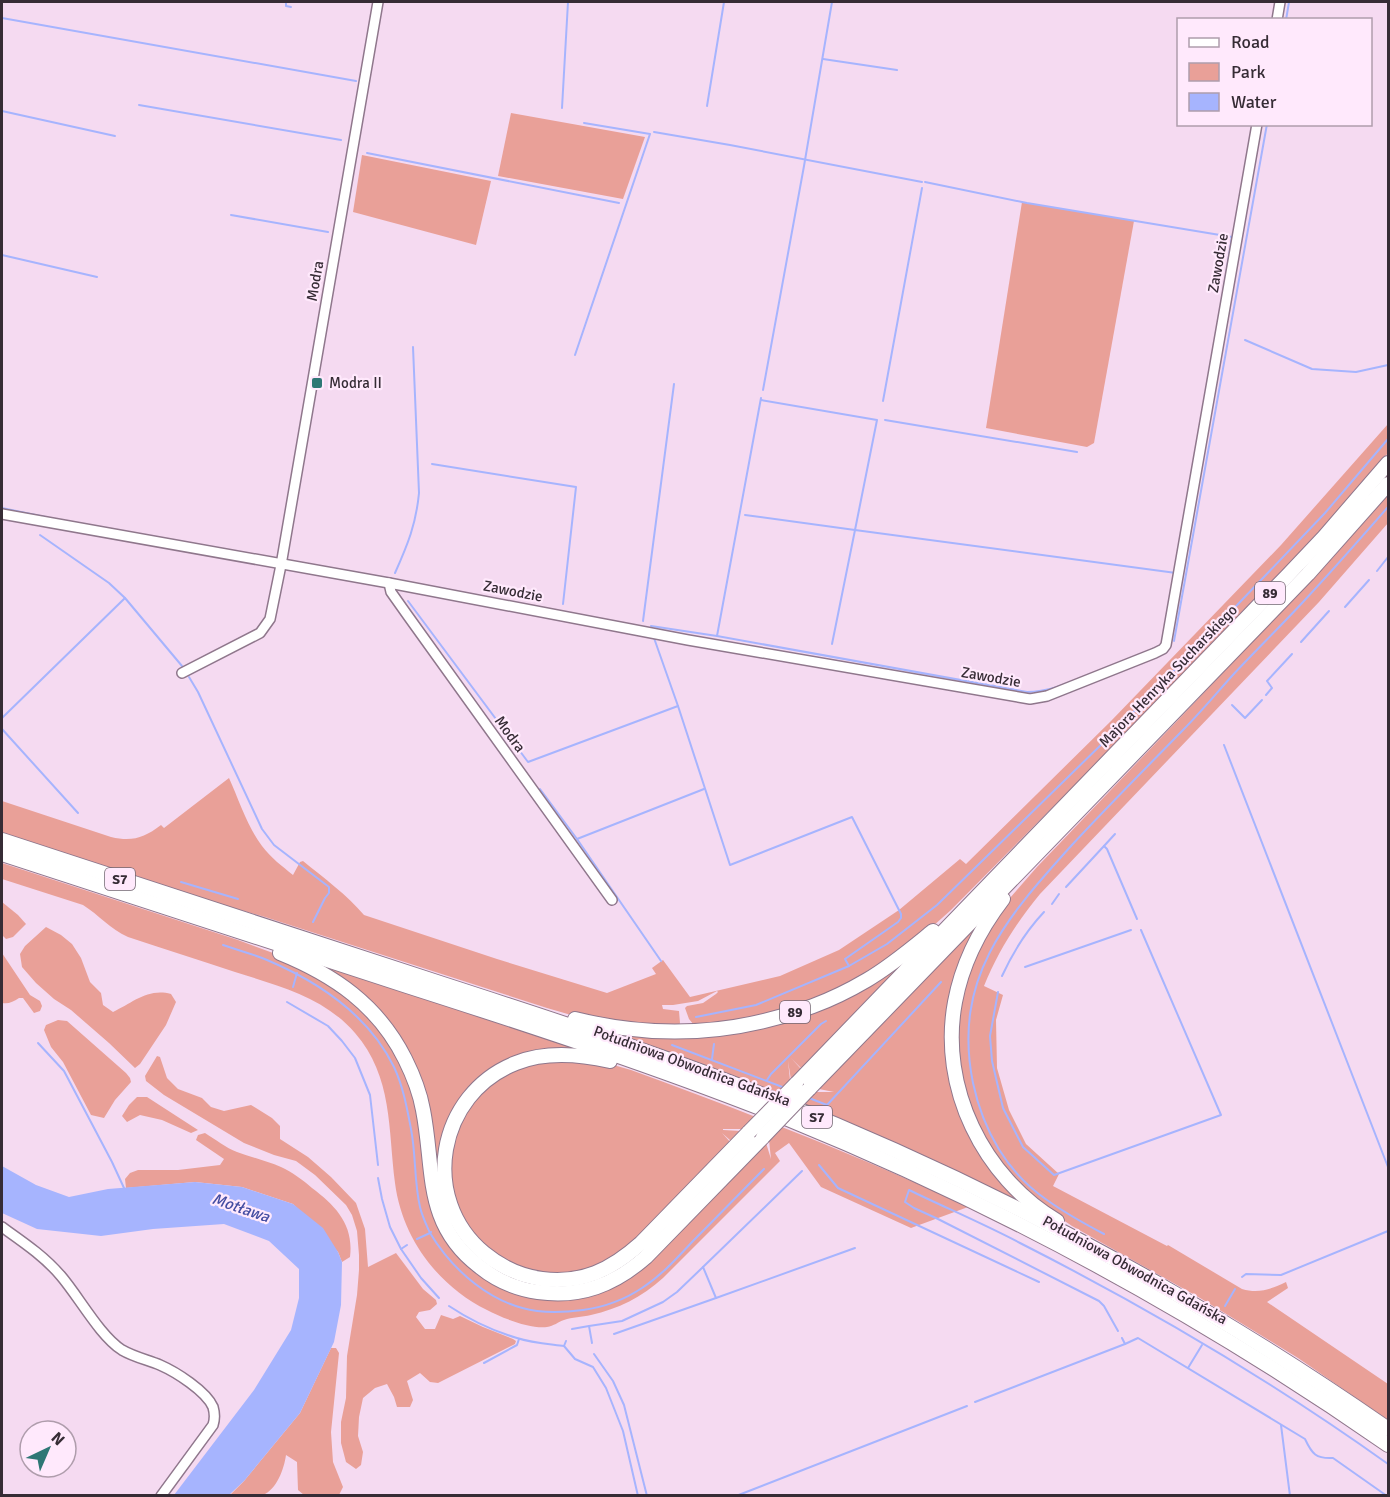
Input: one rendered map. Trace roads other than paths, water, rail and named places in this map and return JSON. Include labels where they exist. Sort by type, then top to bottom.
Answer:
[{"type":"highway","name":"Majora Henryka Sucharskiego","points":[[992,881],[1302,560],[1389,464]]},
{"type":"highway","name":"Majora Henryka Sucharskiego","points":[[1032,859],[1308,574],[1389,484]]},
{"type":"highway","name":"Południowa Obwodnica Gdańska","points":[[2,840],[502,1003],[696,1070],[844,1129],[988,1194],[1118,1262],[1292,1365],[1389,1429]]},
{"type":"highway","name":"Południowa Obwodnica Gdańska","points":[[2,854],[650,1067],[788,1119],[959,1195],[1040,1235],[1209,1329],[1389,1445]]},
{"type":"highway","name":"89","points":[[650,1067],[624,1065],[576,1055],[546,1055],[503,1068],[473,1092],[454,1121],[444,1158],[448,1199],[468,1238],[492,1260],[522,1275],[558,1280],[574,1279],[610,1267],[641,1243],[749,1132],[803,1086],[1032,859]]},
{"type":"highway","name":"89","points":[[1032,859],[984,926],[966,963],[953,1016],[953,1060],[957,1080],[965,1111],[973,1129],[1000,1172],[1016,1189],[1050,1216],[1102,1246],[1118,1262]]},
{"type":"highway","name":"89","points":[[502,1003],[528,1006],[600,1025],[639,1031],[710,1031],[762,1022],[815,1005],[866,981],[916,946],[972,893],[992,881]]},
{"type":"highway","name":"89","points":[[232,929],[253,942],[292,958],[333,979],[359,999],[382,1023],[405,1058],[418,1092],[426,1129],[432,1190],[437,1206],[447,1229],[473,1262],[510,1284],[533,1291],[569,1293],[602,1285],[626,1274],[653,1251],[763,1137],[803,1086],[992,881]]},
{"type":"street","name":"Modra","points":[[182,673],[260,633],[270,619],[378,2]]},
{"type":"street","points":[[1277,18],[1280,2]]},
{"type":"street","name":"Zawodzie","points":[[281,565],[389,583],[688,640],[1030,699],[1047,696],[1163,649],[1168,641],[1257,126]]},
{"type":"street","points":[[2,514],[281,565]]},
{"type":"street","name":"Modra","points":[[389,583],[391,592],[612,900]]},
{"type":"street","points":[[2,1227],[55,1269],[113,1343],[129,1353],[173,1372],[210,1402],[214,1409],[213,1425],[161,1496]]},
{"type":"water","name":"Motława","points":[[2,1166],[36,1185],[69,1197],[108,1189],[195,1182],[242,1187],[293,1204],[323,1228],[342,1262],[341,1305],[334,1342],[300,1413],[244,1481],[229,1495],[174,1495],[254,1390],[291,1330],[299,1298],[299,1269],[269,1241],[224,1224],[153,1229],[101,1236],[37,1229],[2,1213]]},
{"type":"waterway","points":[[286,2],[286,6],[291,7]]},
{"type":"waterway","points":[[562,108],[568,2]]},
{"type":"waterway","points":[[707,106],[724,2]]},
{"type":"waterway","points":[[763,390],[832,2]]},
{"type":"waterway","points":[[1286,18],[1289,2]]},
{"type":"waterway","points":[[2,18],[356,81]]},
{"type":"waterway","points":[[823,59],[897,70]]},
{"type":"waterway","points":[[139,105],[341,140]]},
{"type":"waterway","points":[[2,111],[115,136]]},
{"type":"waterway","points":[[575,355],[650,134],[584,123]]},
{"type":"waterway","points":[[1174,641],[1267,126]]},
{"type":"waterway","points":[[654,132],[922,182]]},
{"type":"waterway","points":[[367,153],[619,203]]},
{"type":"waterway","points":[[925,182],[1027,203],[1232,237],[1221,306]]},
{"type":"waterway","points":[[883,401],[922,188]]},
{"type":"waterway","points":[[231,215],[328,232]]},
{"type":"waterway","points":[[2,255],[97,277]]},
{"type":"waterway","points":[[1245,340],[1312,369],[1356,372],[1388,365]]},
{"type":"waterway","points":[[395,573],[411,534],[419,493],[413,347]]},
{"type":"waterway","points":[[643,621],[674,384]]},
{"type":"waterway","points":[[651,626],[717,636],[761,398]]},
{"type":"waterway","points":[[745,515],[855,530],[877,420],[761,400]]},
{"type":"waterway","points":[[885,420],[1077,452]]},
{"type":"waterway","points":[[696,1017],[756,1005],[849,966],[887,944],[937,905],[1108,738],[1198,646],[1325,513],[1388,439]]},
{"type":"waterway","points":[[432,464],[576,487],[563,604]]},
{"type":"waterway","points":[[1104,1234],[1061,1209],[1033,1189],[1009,1164],[990,1134],[977,1100],[969,1046],[970,1012],[978,981],[990,952],[1006,925],[1047,873],[1303,602],[1388,507]]},
{"type":"waterway","points":[[2,508],[45,517]]},
{"type":"waterway","points":[[832,644],[855,530],[1176,573]]},
{"type":"waterway","points":[[40,535],[109,583],[125,598],[182,666]]},
{"type":"waterway","points":[[1377,571],[1388,557]]},
{"type":"waterway","points":[[1345,607],[1369,580]]},
{"type":"waterway","points":[[2,718],[125,598]]},
{"type":"waterway","points":[[408,601],[528,762],[678,706]]},
{"type":"waterway","points":[[1301,642],[1329,611]]},
{"type":"waterway","points":[[717,636],[1027,692],[1056,687],[1101,670]]},
{"type":"waterway","points":[[654,638],[730,865],[852,817],[901,918],[845,959],[849,966]]},
{"type":"waterway","points":[[1266,695],[1272,688],[1267,681],[1292,654]]},
{"type":"waterway","points":[[189,677],[262,829],[274,845],[329,887],[329,893],[313,922]]},
{"type":"waterway","points":[[1232,705],[1245,718],[1262,700]]},
{"type":"waterway","points":[[2,729],[78,813]]},
{"type":"waterway","points":[[1224,745],[1388,1167]]},
{"type":"waterway","points":[[540,789],[661,961]]},
{"type":"waterway","points":[[577,839],[704,789]]},
{"type":"waterway","points":[[1115,834],[1104,846],[1137,919]]},
{"type":"waterway","points":[[1066,887],[1104,846]]},
{"type":"waterway","points":[[181,882],[238,899]]},
{"type":"waterway","points":[[1052,904],[1059,894]]},
{"type":"waterway","points":[[1002,976],[1020,942],[1044,912]]},
{"type":"waterway","points":[[1025,967],[1131,930]]},
{"type":"waterway","points":[[998,992],[990,1036],[992,1061],[1003,1108],[1023,1147],[1054,1175],[1221,1115],[1141,930]]},
{"type":"waterway","points":[[223,945],[267,960],[323,990],[356,1016],[383,1048],[394,1067],[404,1097],[413,1138],[420,1207],[431,1232]]},
{"type":"waterway","points":[[293,987],[297,973]]},
{"type":"waterway","points":[[809,1098],[827,1105],[941,982]]},
{"type":"waterway","points":[[287,1002],[328,1026],[355,1058],[370,1095],[378,1165]]},
{"type":"waterway","points":[[767,1080],[826,1021]]},
{"type":"waterway","points":[[38,1043],[64,1071],[124,1188]]},
{"type":"waterway","points":[[712,1059],[714,1044]]},
{"type":"waterway","points":[[672,1045],[785,1088]]},
{"type":"waterway","points":[[819,1165],[838,1188],[1039,1282]]},
{"type":"waterway","points":[[417,1239],[430,1233],[462,1273],[489,1294],[505,1302],[543,1312],[591,1309],[628,1296],[656,1278],[764,1169]]},
{"type":"waterway","points":[[703,1267],[802,1171]]},
{"type":"waterway","points":[[378,1178],[390,1227],[401,1249]]},
{"type":"waterway","points":[[1118,1331],[1099,1301],[914,1208],[905,1202],[909,1190],[1006,1236],[1115,1293],[1254,1375],[1388,1464]]},
{"type":"waterway","points":[[1242,1277],[1246,1274],[1281,1275],[1388,1231]]},
{"type":"waterway","points":[[407,1245],[401,1249],[421,1278],[439,1298]]},
{"type":"waterway","points":[[716,1298],[855,1248]]},
{"type":"waterway","points":[[589,1326],[622,1321],[663,1302],[703,1267],[716,1298],[614,1334]]},
{"type":"waterway","points":[[1225,1306],[1235,1289]]},
{"type":"waterway","points":[[449,1306],[482,1325],[508,1335],[529,1341],[564,1346]]},
{"type":"waterway","points":[[572,1329],[589,1326],[592,1343]]},
{"type":"waterway","points":[[1122,1338],[1125,1344],[1138,1338],[1305,1439],[1315,1454],[1322,1458],[1333,1458],[1387,1496]]},
{"type":"waterway","points":[[484,1363],[517,1345],[519,1339]]},
{"type":"waterway","points":[[566,1341],[564,1346],[575,1359],[593,1367],[606,1388],[623,1431],[638,1496]]},
{"type":"waterway","points":[[975,1402],[1125,1344]]},
{"type":"waterway","points":[[1188,1368],[1202,1345]]},
{"type":"waterway","points":[[594,1354],[613,1381],[624,1405],[647,1496]]},
{"type":"waterway","points":[[736,1496],[967,1406]]},
{"type":"waterway","points":[[1281,1425],[1290,1496]]},
{"type":"place","name":"Modra II","points":[[317,383]]}]
